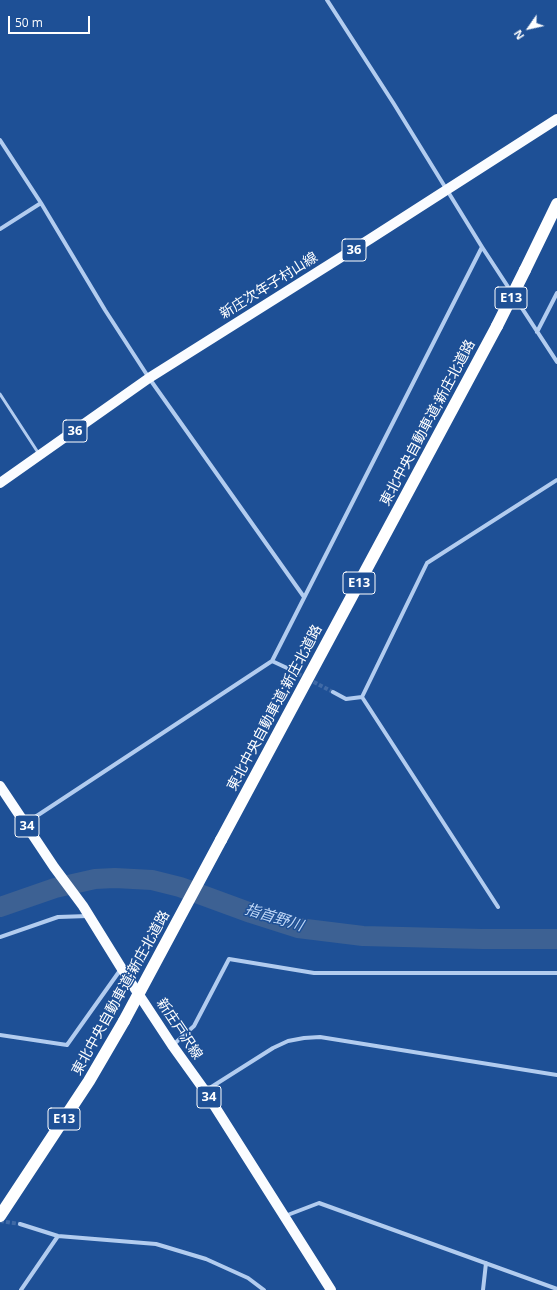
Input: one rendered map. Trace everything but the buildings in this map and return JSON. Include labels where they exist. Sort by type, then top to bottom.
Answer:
[{"type":"highway","name":"東北中央自動車道;新庄北道路","points":[[0,1216],[89,1081],[124,1021],[497,326],[557,204]]},
{"type":"main road","name":"新庄次年子村山線","points":[[0,483],[149,378],[557,120]]},
{"type":"main road","name":"新庄戸沢線","points":[[2,792],[83,906],[172,1045],[205,1091],[330,1290]]},
{"type":"street","points":[[327,0],[482,247],[557,362]]},
{"type":"street","points":[[0,140],[41,203],[105,310],[149,378],[304,597]]},
{"type":"street","points":[[0,229],[41,203]]},
{"type":"street","points":[[25,824],[272,660],[482,247]]},
{"type":"street","points":[[537,332],[557,293]]},
{"type":"street","points":[[362,697],[427,564],[557,480]]},
{"type":"street","points":[[272,660],[287,668]]},
{"type":"street","points":[[333,692],[346,699],[362,697]]},
{"type":"street","points":[[362,697],[498,907]]},
{"type":"street","points":[[0,937],[58,918],[88,916]]},
{"type":"street","points":[[172,1045],[194,1026],[228,959],[314,974],[557,973]]},
{"type":"street","points":[[0,1035],[67,1045],[122,969]]},
{"type":"street","points":[[205,1091],[273,1048],[288,1041],[320,1037],[557,1075]]},
{"type":"street","points":[[284,1216],[319,1203],[557,1289]]},
{"type":"street","points":[[20,1224],[58,1236],[156,1244],[206,1259],[248,1278],[264,1290]]},
{"type":"street","points":[[21,1290],[58,1236]]},
{"type":"street","points":[[483,1290],[486,1263]]},
{"type":"lane","points":[[0,394],[40,455]]},
{"type":"waterway","name":"指首野川","points":[[0,907],[55,888],[95,879],[115,878],[152,880],[180,887],[251,913],[298,928],[363,936],[557,939]]},
{"type":"tunnel","points":[[287,668],[333,692]]},
{"type":"tunnel","points":[[0,1221],[20,1224]]}]
